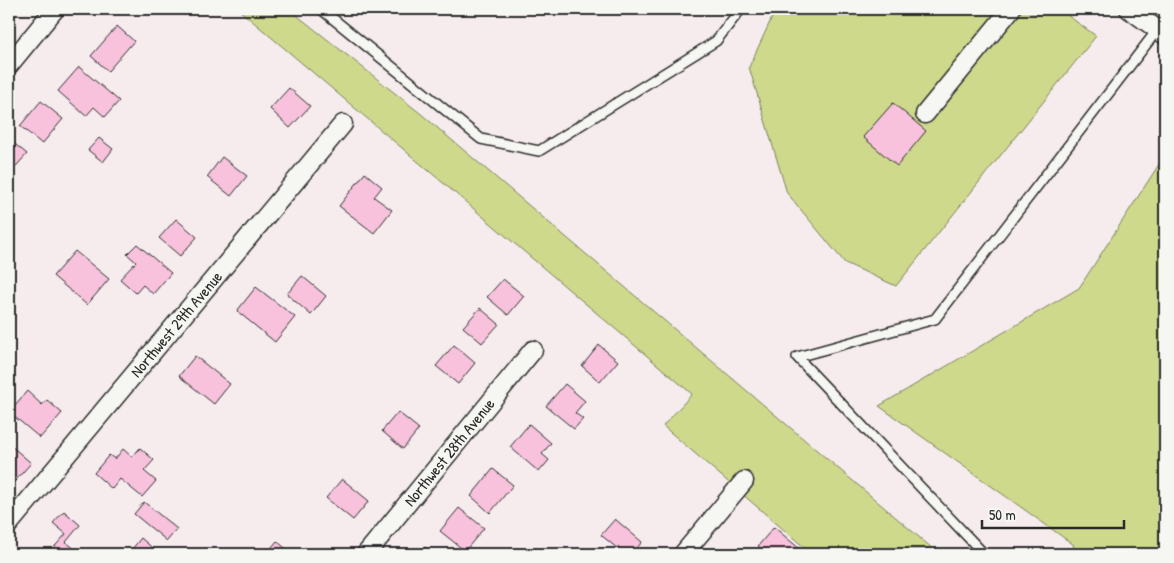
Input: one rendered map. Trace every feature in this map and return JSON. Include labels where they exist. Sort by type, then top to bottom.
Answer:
[{"type":"street","points":[[9,65],[55,9]]},
{"type":"street","points":[[925,114],[1010,9]]},
{"type":"street","points":[[1129,9],[1162,32]]},
{"type":"street","name":"Northwest 29th Avenue","points":[[9,524],[343,124]]},
{"type":"street","name":"Northwest 28th Avenue","points":[[366,554],[532,350]]},
{"type":"street","points":[[683,554],[744,481]]},
{"type":"lane","points":[[321,9],[481,139],[539,151],[716,41],[741,9]]},
{"type":"lane","points":[[984,554],[797,357],[935,319],[1162,32]]},
{"type":"green space","points":[[238,9],[289,9],[420,113],[939,554],[812,554],[663,426],[692,394]]},
{"type":"green space","points":[[776,9],[1059,9],[1096,36],[896,286],[845,263],[787,193],[749,67]]},
{"type":"green space","points":[[1165,155],[1165,554],[1069,554],[1074,545],[879,406],[1079,288]]},
{"type":"building","points":[[121,9],[156,9],[156,10],[121,12]]},
{"type":"building","points":[[117,26],[134,41],[108,71],[91,56]]},
{"type":"building","points":[[79,67],[119,101],[105,117],[94,107],[86,116],[58,91]]},
{"type":"building","points":[[289,88],[310,106],[290,128],[270,109]]},
{"type":"building","points":[[41,101],[63,119],[42,144],[20,126]]},
{"type":"building","points":[[893,103],[926,131],[897,166],[863,137]]},
{"type":"building","points":[[99,138],[113,149],[103,162],[88,150]]},
{"type":"building","points":[[9,141],[27,154],[9,174]]},
{"type":"building","points":[[222,157],[247,176],[231,196],[207,177]]},
{"type":"building","points":[[365,173],[382,187],[374,197],[392,210],[374,233],[339,206]]},
{"type":"building","points":[[176,219],[197,237],[180,256],[159,238]]},
{"type":"building","points":[[137,244],[171,273],[153,294],[143,285],[136,293],[120,279],[136,262],[127,254]]},
{"type":"building","points":[[75,251],[109,279],[87,305],[53,276]]},
{"type":"building","points":[[302,276],[326,296],[311,315],[287,294]]},
{"type":"building","points":[[503,279],[524,296],[508,315],[487,297]]},
{"type":"building","points":[[256,287],[295,317],[275,342],[237,311]]},
{"type":"building","points":[[480,308],[499,324],[482,343],[463,327]]},
{"type":"building","points":[[454,345],[475,363],[458,384],[436,366]]},
{"type":"building","points":[[599,345],[618,361],[600,382],[582,366]]},
{"type":"building","points":[[195,356],[230,384],[214,404],[179,376]]},
{"type":"building","points":[[565,384],[585,401],[575,413],[583,419],[574,429],[546,406]]},
{"type":"building","points":[[27,391],[42,405],[47,400],[62,413],[40,438],[9,412]]},
{"type":"building","points":[[398,412],[419,429],[403,449],[382,431]]},
{"type":"building","points":[[529,424],[551,443],[542,454],[549,460],[539,472],[510,447]]},
{"type":"building","points":[[9,444],[31,463],[9,488]]},
{"type":"building","points":[[140,448],[154,460],[144,471],[156,481],[142,497],[120,479],[112,489],[94,473],[109,455],[115,459],[123,449],[132,457]]},
{"type":"building","points":[[493,469],[513,485],[490,513],[471,496]]},
{"type":"building","points":[[342,479],[369,501],[353,520],[326,498]]},
{"type":"building","points":[[144,502],[177,529],[167,541],[134,514]]},
{"type":"building","points":[[459,508],[484,528],[465,551],[440,531]]},
{"type":"building","points":[[64,511],[80,525],[66,542],[81,554],[48,554],[66,534],[53,523]]},
{"type":"building","points":[[615,519],[642,542],[632,554],[624,554],[601,535]]},
{"type":"building","points":[[774,527],[801,550],[797,554],[768,554],[758,546]]},
{"type":"building","points":[[141,538],[157,552],[155,554],[128,554]]},
{"type":"building","points":[[277,541],[292,554],[266,554]]},
{"type":"building","points":[[425,547],[434,554],[419,554]]}]
